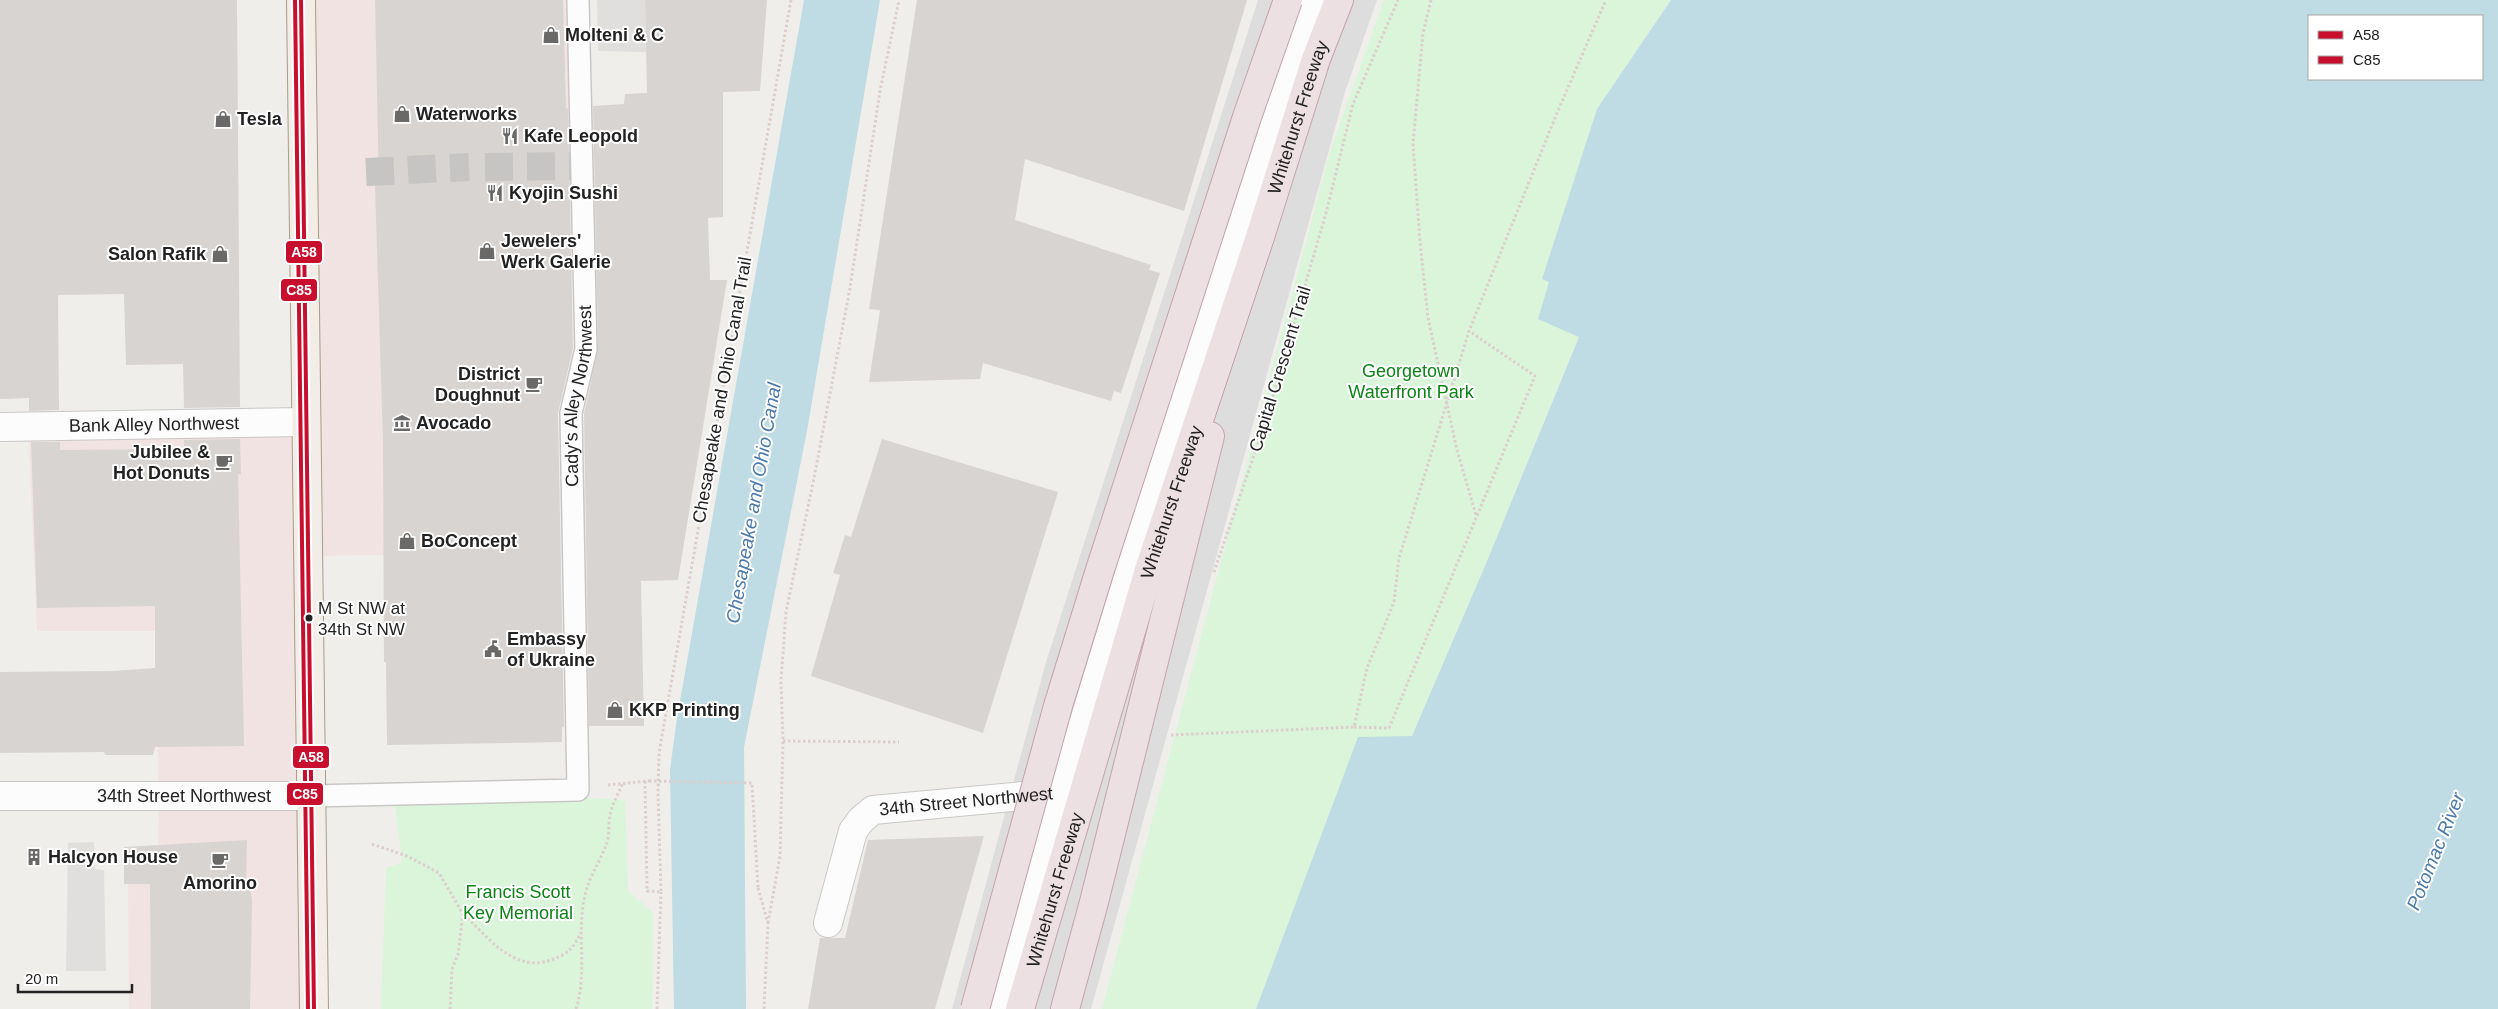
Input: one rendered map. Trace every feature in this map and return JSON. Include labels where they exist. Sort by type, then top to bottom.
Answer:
[{"type":"highway","points":[[975,1009],[1058,706],[1099,572],[1247,117],[1288,0]]},
{"type":"highway","name":"Whitehurst Freeway","points":[[1020,1009],[1149,570],[1260,237],[1316,59],[1339,0]]},
{"type":"highway","points":[[1065,1009],[1097,892],[1260,237]]},
{"type":"main road","points":[[301,0],[314,1009]]},
{"type":"street","points":[[1001,1009],[1062,793],[1246,191],[1311,0]]},
{"type":"street","name":"Bank Alley Northwest","points":[[0,427],[306,422]]},
{"type":"street","name":"34th Street Northwest","points":[[828,923],[853,831],[860,820],[873,810],[1062,793]]},
{"type":"street","name":"34th Street Northwest","points":[[0,796],[310,796]]},
{"type":"lane","name":"Cady's Alley Northwest","points":[[578,0],[586,349],[571,413],[578,790]]},
{"type":"lane","name":"34th Street Northwest","points":[[310,796],[578,790]]},
{"type":"path","name":"Chesapeake and Ohio Canal Trail","points":[[657,1009],[661,892],[658,793],[659,753],[792,0]]},
{"type":"path","points":[[764,1009],[768,923],[780,856],[783,741],[781,681],[786,612],[850,288],[880,91],[899,0]]},
{"type":"path","name":"Capital Crescent Trail","points":[[1211,578],[1266,420],[1326,212],[1353,104],[1398,0]]},
{"type":"path","points":[[1431,0],[1423,33],[1413,144],[1428,318],[1457,450],[1476,515]]},
{"type":"path","points":[[1354,727],[1368,668],[1394,602],[1399,558],[1469,331],[1606,0]]},
{"type":"path","points":[[1166,735],[1354,727],[1388,728],[1535,376],[1469,331]]},
{"type":"path","points":[[783,741],[899,742]]},
{"type":"path","points":[[647,781],[647,891],[661,892]]},
{"type":"path","points":[[576,1009],[581,994],[583,966],[582,929],[585,895],[595,867],[607,844],[610,813],[623,782],[752,783],[758,888],[768,923]]},
{"type":"path","points":[[372,844],[407,856],[439,873],[463,914],[507,956],[531,964],[545,962],[568,954],[575,945],[582,929]]},
{"type":"path","points":[[450,1009],[452,969],[458,954],[463,914]]},
{"type":"shaded area","points":[[301,0],[567,0],[570,109],[572,367],[553,367],[559,553],[308,556],[314,1009],[129,1009],[128,879],[158,879],[159,795],[155,631],[37,631],[28,426],[306,422]]},
{"type":"shaded area","points":[[597,0],[645,0],[646,52],[598,51]]},
{"type":"shaded area","points":[[94,842],[95,869],[104,870],[106,971],[66,971],[68,843]]},
{"type":"green space","name":"Georgetown Waterfront Park","points":[[1384,0],[1671,0],[1597,109],[1542,279],[1549,282],[1539,319],[1579,336],[1485,566],[1412,736],[1269,978],[1256,1009],[1102,1009],[1330,151]]},
{"type":"green space","name":"Francis Scott Key Memorial","points":[[520,795],[625,800],[628,890],[654,914],[652,1009],[381,1009],[386,868],[402,862],[394,798]]},
{"type":"water","name":"Chesapeake and Ohio Canal","points":[[804,0],[880,0],[807,431],[744,747],[746,1009],[674,1009],[670,770],[677,718]]},
{"type":"water","name":"Potomac River","points":[[1671,0],[2498,0],[2498,1009],[1256,1009],[1358,737],[1412,736],[1485,566],[1579,337],[1538,319],[1549,282],[1542,279],[1597,109]]},
{"type":"pier","points":[[1258,0],[1377,0],[1345,92],[1091,1009],[952,1009],[1046,662]]},
{"type":"building","points":[[0,0],[237,0],[240,407],[184,408],[183,364],[126,365],[124,294],[58,295],[59,410],[29,411],[29,398],[0,399]]},
{"type":"building","points":[[375,0],[563,0],[566,109],[568,108],[573,348],[558,413],[564,727],[562,727],[562,742],[387,745],[386,662],[384,662],[383,441],[375,185],[379,185]]},
{"type":"building","points":[[645,0],[767,0],[760,91],[723,92],[723,217],[708,218],[710,280],[727,280],[678,580],[641,581],[644,726],[589,726],[584,414],[598,349],[593,106],[624,104],[625,94],[647,93]]},
{"type":"building","points":[[917,0],[1247,0],[1184,211],[1025,159],[1015,220],[1151,265],[1149,270],[1160,273],[1121,393],[1114,391],[1111,401],[983,363],[980,379],[869,382],[880,310],[869,309]]},
{"type":"building","points":[[240,439],[241,474],[238,474],[244,746],[155,747],[153,755],[105,755],[104,752],[0,753],[0,672],[113,671],[155,668],[155,606],[37,608],[31,442],[60,442],[60,450],[184,449],[184,440]]},
{"type":"building","points":[[882,439],[1058,492],[983,733],[811,676],[840,575],[833,573],[845,535],[851,537]]},
{"type":"building","points":[[984,836],[935,1009],[808,1009],[820,938],[845,938],[868,840]]},
{"type":"building","points":[[247,840],[246,884],[251,893],[252,902],[250,1009],[151,1009],[150,884],[124,884],[124,847]]},
{"type":"tunnel","points":[[485,167],[582,166]]},
{"type":"tunnel","points":[[366,172],[469,167]]},
{"type":"transit line","name":"C85","points":[[295,0],[308,1009]]},
{"type":"transit line","name":"A58","points":[[301,0],[314,1009]]},
{"type":"place","name":"Molteni & C","points":[[551,35]]},
{"type":"place","name":"Waterworks","points":[[402,114]]},
{"type":"place","name":"Tesla","points":[[223,119]]},
{"type":"place","name":"Kafe Leopold","points":[[510,136]]},
{"type":"place","name":"Kyojin Sushi","points":[[495,193]]},
{"type":"place","name":"Jewelers' Werk Galerie","points":[[487,251]]},
{"type":"place","name":"Salon Rafik","points":[[220,254]]},
{"type":"place","name":"District Doughnut","points":[[534,384]]},
{"type":"place","name":"Avocado","points":[[402,423]]},
{"type":"place","name":"Jubilee & Hot Donuts","points":[[224,462]]},
{"type":"place","name":"BoConcept","points":[[407,541]]},
{"type":"place","name":"M St NW at 34th St NW","points":[[309,618]]},
{"type":"place","name":"Embassy of Ukraine","points":[[493,649]]},
{"type":"place","name":"KKP Printing","points":[[615,710]]},
{"type":"place","name":"Halcyon House","points":[[34,857]]},
{"type":"place","name":"Amorino","points":[[220,860]]}]
